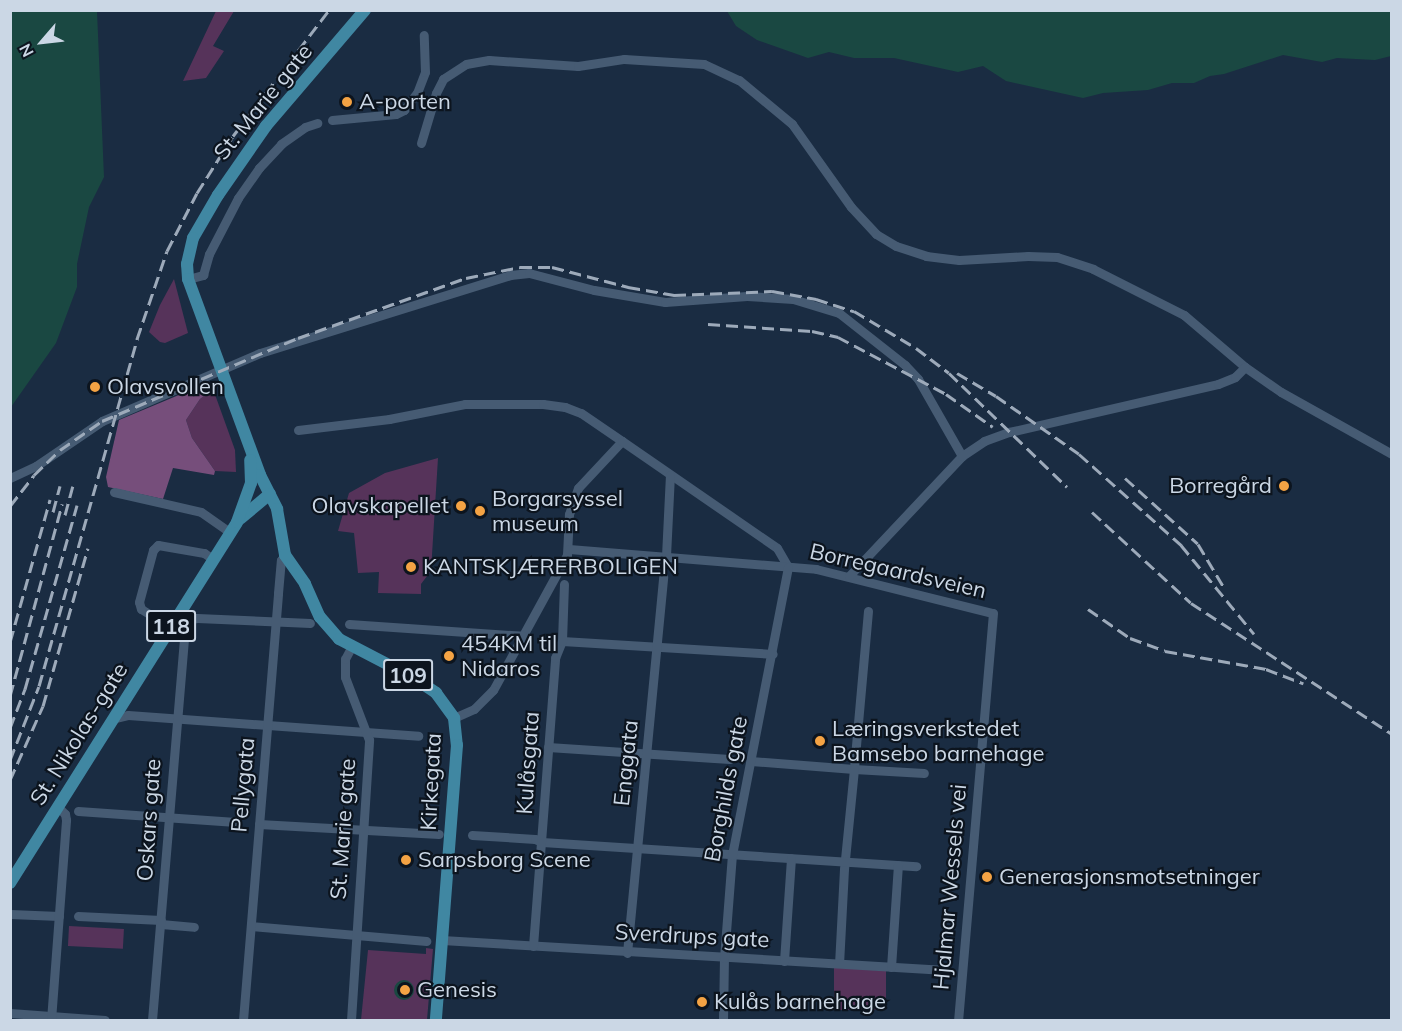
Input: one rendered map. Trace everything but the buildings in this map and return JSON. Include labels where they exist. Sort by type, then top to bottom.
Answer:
[{"type":"main road","name":"St. Marie gate","points":[[365,10],[266,126],[230,177],[201,224],[191,279],[198,309],[280,522],[285,555],[302,579],[325,625],[339,639],[425,685],[445,704],[454,718]]},
{"type":"main road","name":"St. Marie gate","points":[[227,383],[240,405],[266,471],[270,494]]},
{"type":"main road","name":"St. Nikolas-gate","points":[[12,880],[233,527],[251,483],[247,438]]},
{"type":"main road","name":"St. Nikolas-gate","points":[[233,527],[270,494]]},
{"type":"main road","name":"Kirkegata","points":[[436,1020],[457,745],[454,718]]},
{"type":"street","points":[[332,120],[396,114],[404,110],[417,93],[424,72],[424,35]]},
{"type":"street","points":[[421,143],[436,93],[443,79],[466,64],[489,60],[578,66],[624,59],[704,64],[739,80],[792,124],[851,207],[876,234],[896,246],[926,256],[959,260],[1028,256],[1057,257],[1093,269],[1184,315],[1245,367],[1303,405],[1392,454]]},
{"type":"street","name":"St. Marie gate","points":[[191,279],[203,275],[209,254],[238,198],[260,168],[281,144],[305,127],[317,123]]},
{"type":"street","points":[[10,478],[36,466],[102,421],[260,353],[510,275],[529,273],[594,290],[665,302],[747,296],[793,299],[839,313],[905,365],[918,379],[962,456]]},
{"type":"street","points":[[849,576],[962,456],[984,441],[1001,434],[1218,384],[1235,377],[1245,367]]},
{"type":"street","name":"Borregaardsveien","points":[[298,430],[389,419],[465,404],[543,404],[565,407],[580,412],[777,548],[788,567],[816,569],[849,576],[993,613]]},
{"type":"street","points":[[622,441],[578,488],[569,514],[569,549],[788,567]]},
{"type":"street","points":[[666,556],[670,474]]},
{"type":"street","points":[[114,492],[201,512],[233,527]]},
{"type":"street","points":[[170,627],[141,609],[139,602],[153,550],[158,546],[204,553],[213,559]]},
{"type":"street","name":"Kirkegata","points":[[454,718],[474,709],[485,700],[556,578],[569,549]]},
{"type":"street","name":"Pellygata","points":[[243,1020],[275,622],[281,560],[285,555]]},
{"type":"street","name":"Borghilds gate","points":[[723,1020],[724,958],[732,855],[773,654],[788,567]]},
{"type":"street","name":"Enggata","points":[[627,952],[663,577]]},
{"type":"street","name":"Kulåsgata","points":[[533,946],[555,658],[562,641],[564,584]]},
{"type":"street","points":[[839,963],[844,861],[868,611]]},
{"type":"street","name":"Hjalmar Wessels vei","points":[[958,1020],[993,613]]},
{"type":"street","name":"Oskars gate","points":[[152,1020],[187,623],[197,618],[275,622]]},
{"type":"street","points":[[275,622],[310,623]]},
{"type":"street","points":[[349,624],[523,636]]},
{"type":"street","points":[[562,641],[773,654]]},
{"type":"street","name":"St. Marie gate","points":[[351,1020],[368,732],[345,677],[345,659],[352,646]]},
{"type":"street","points":[[112,719],[128,715],[268,727],[418,736]]},
{"type":"street","points":[[548,747],[730,759]]},
{"type":"street","points":[[751,761],[924,773]]},
{"type":"street","points":[[51,1018],[66,820],[65,814],[59,808]]},
{"type":"street","points":[[78,811],[236,822]]},
{"type":"street","points":[[259,824],[439,834]]},
{"type":"street","points":[[472,835],[534,839],[542,843],[916,866]]},
{"type":"street","points":[[784,961],[791,858]]},
{"type":"street","points":[[891,967],[898,865]]},
{"type":"street","points":[[10,914],[59,916]]},
{"type":"street","points":[[78,916],[161,922],[194,927]]},
{"type":"street","points":[[251,926],[426,941]]},
{"type":"street","name":"Sverdrups gate","points":[[442,940],[940,970]]},
{"type":"street","points":[[10,1013],[51,1018],[105,1020]]},
{"type":"shaded area","points":[[11,10],[97,11],[104,177],[89,207],[77,264],[77,287],[56,343],[11,407]]},
{"type":"shaded area","points":[[216,11],[234,11],[213,46],[224,51],[206,78],[183,81]]},
{"type":"shaded area","points":[[727,11],[1391,11],[1391,56],[1375,60],[1337,58],[1322,62],[1283,55],[1224,74],[1210,76],[1194,83],[1172,83],[1148,90],[1103,93],[1083,98],[1006,81],[983,66],[958,72],[894,58],[854,58],[829,52],[808,58],[757,40],[736,26]]},
{"type":"shaded area","points":[[174,279],[188,333],[165,343],[160,342],[149,332]]},
{"type":"shaded area","points":[[210,382],[213,389],[200,399],[186,420],[192,438],[215,471],[214,475],[173,468],[163,499],[108,487],[106,477],[119,420]]},
{"type":"shaded area","points":[[213,389],[235,450],[236,472],[215,471],[192,438],[186,420],[200,399]]},
{"type":"shaded area","points":[[438,458],[431,571],[421,584],[421,594],[378,593],[379,572],[358,573],[354,533],[338,531],[349,493],[385,473]]},
{"type":"shaded area","points":[[69,926],[124,929],[123,949],[68,946]]},
{"type":"shaded area","points":[[426,948],[433,949],[427,1020],[361,1020],[368,950],[426,954]]},
{"type":"shaded area","points":[[834,967],[886,967],[886,1010],[834,1010]]},
{"type":"shaded area","points":[[400,980],[408,980],[414,986],[414,994],[408,1000],[400,1000],[394,994],[394,986]]},
{"type":"railway","points":[[10,760],[39,686],[137,339],[167,251],[197,193],[233,136],[329,10]]},
{"type":"railway","points":[[10,506],[34,475],[60,450],[102,421],[298,338],[466,278],[520,267],[552,267],[628,287],[674,295],[772,291],[816,299],[854,311],[916,348],[949,373],[1067,487]]},
{"type":"railway","points":[[708,324],[812,331],[838,337],[946,394],[993,427]]},
{"type":"railway","points":[[957,373],[996,396],[1079,454],[1181,545],[1254,634]]},
{"type":"railway","points":[[1125,478],[1198,544],[1223,586]]},
{"type":"railway","points":[[53,512],[60,486]]},
{"type":"railway","points":[[65,515],[73,486]]},
{"type":"railway","points":[[10,642],[50,500]]},
{"type":"railway","points":[[10,696],[62,504]]},
{"type":"railway","points":[[10,728],[25,689],[77,505]]},
{"type":"railway","points":[[1092,512],[1191,603],[1392,734]]},
{"type":"railway","points":[[10,780],[43,706],[88,548]]},
{"type":"railway","points":[[1088,609],[1130,638],[1165,651],[1266,669],[1303,683]]},
{"type":"place","name":"A-porten","points":[[347,102]]},
{"type":"place","name":"Olavsvollen","points":[[95,387]]},
{"type":"place","name":"Borregård","points":[[1284,486]]},
{"type":"place","name":"Olavskapellet","points":[[461,506]]},
{"type":"place","name":"Borgarsyssel museum","points":[[480,511]]},
{"type":"place","name":"KANTSKJÆRERBOLIGEN","points":[[411,567]]},
{"type":"place","name":"454KM til Nidaros","points":[[449,656]]},
{"type":"place","name":"Læringsverkstedet Bamsebo barnehage","points":[[820,741]]},
{"type":"place","name":"Sarpsborg Scene","points":[[406,860]]},
{"type":"place","name":"Generasjonsmotsetninger","points":[[987,877]]},
{"type":"place","name":"Genesis","points":[[405,990]]},
{"type":"place","name":"Kulås barnehage","points":[[702,1002]]}]
